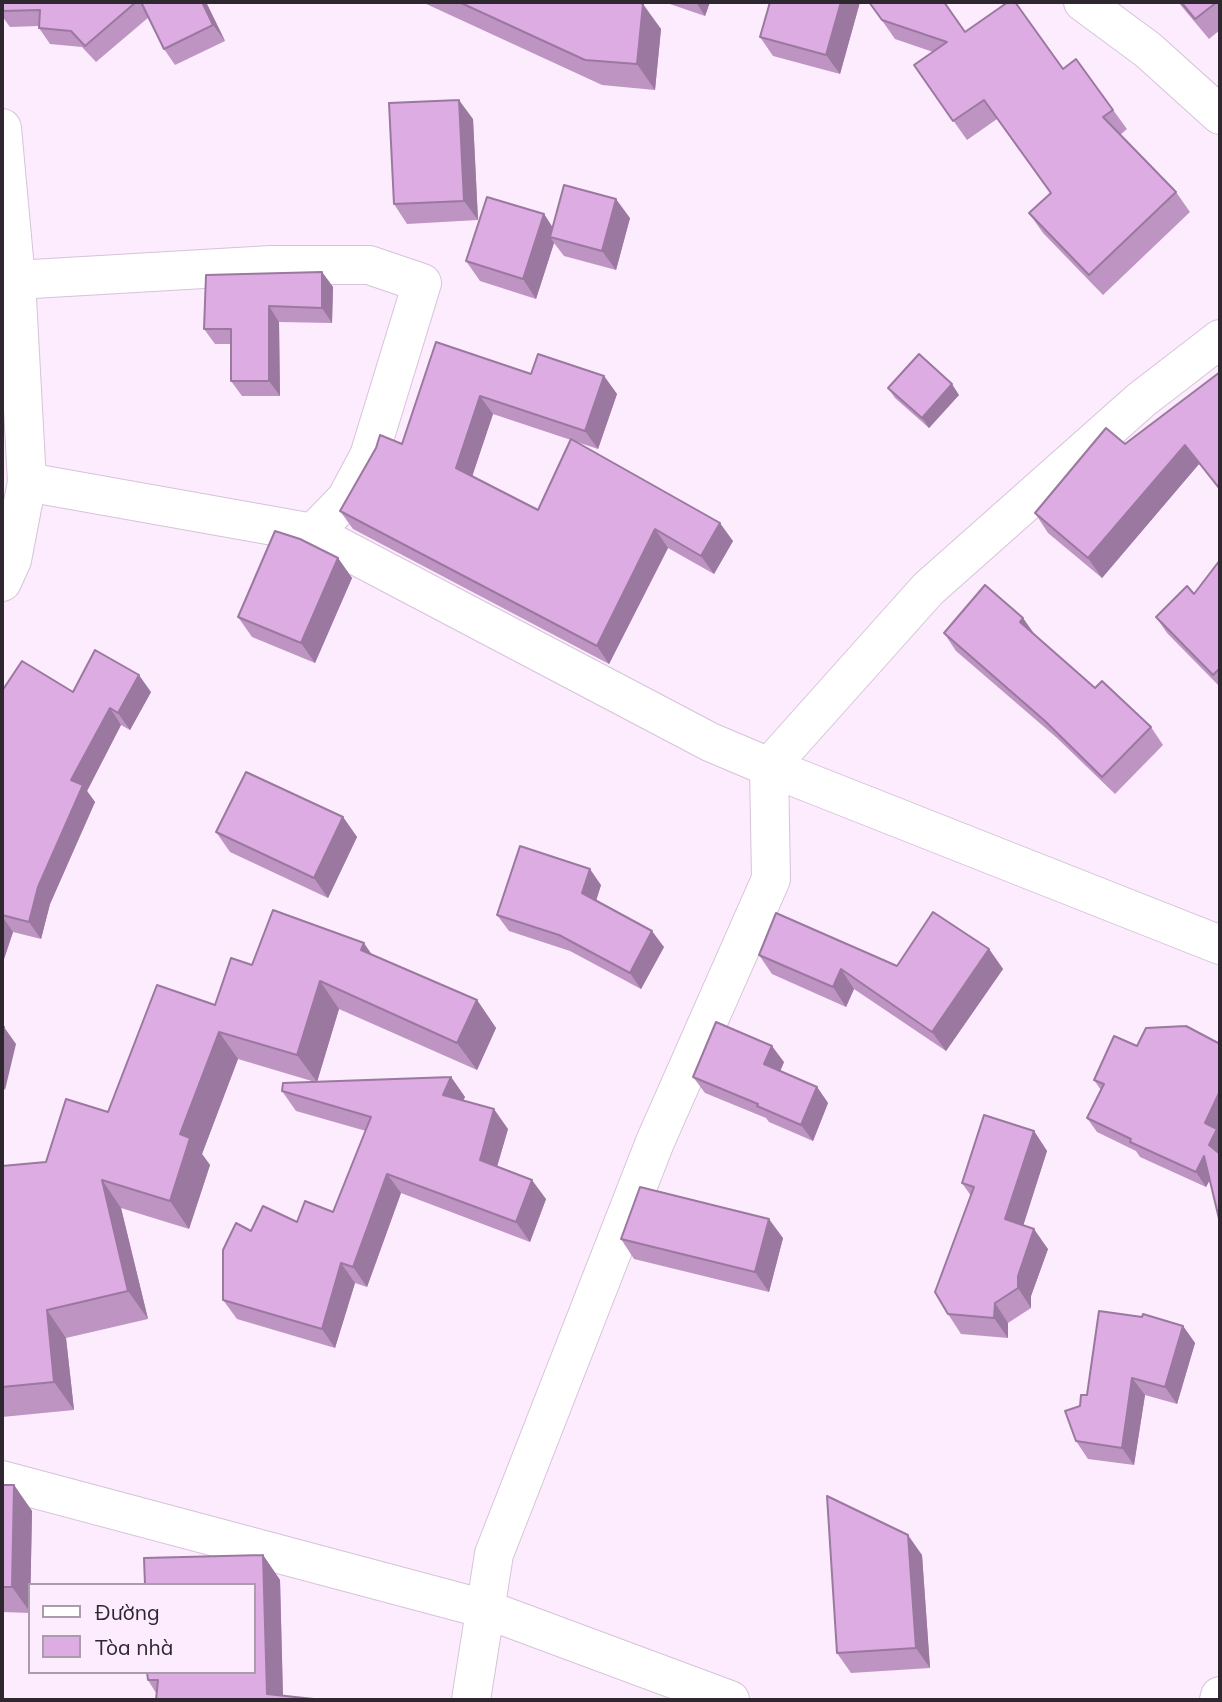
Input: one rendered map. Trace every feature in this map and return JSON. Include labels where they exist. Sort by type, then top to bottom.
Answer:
[{"type":"street","points":[[1083,2],[1147,50],[1220,115]]},
{"type":"street","points":[[2,128],[9,274],[27,482],[12,561],[2,582]]},
{"type":"street","points":[[9,274],[271,265],[369,265],[422,283],[369,456],[345,499],[313,533]]},
{"type":"street","points":[[471,1700],[494,1554],[655,1142],[771,879],[769,767],[928,589],[1141,400],[1220,339]]},
{"type":"street","points":[[27,482],[313,533],[710,742],[1220,944]]},
{"type":"street","points":[[2,1480],[485,1609],[730,1700]]},
{"type":"building","points":[[2,2],[136,2],[85,46],[71,31],[39,28],[40,10],[2,11]]},
{"type":"building","points":[[141,2],[202,2],[213,25],[164,49]]},
{"type":"building","points":[[459,2],[638,2],[643,4],[637,64],[585,60]]},
{"type":"building","points":[[770,2],[841,2],[826,55],[760,37]]},
{"type":"building","points":[[869,2],[944,2],[965,32],[1008,2],[1015,2],[1063,69],[1076,59],[1113,110],[1103,117],[1176,192],[1089,275],[1029,213],[1051,193],[984,100],[953,121],[914,65],[947,42],[882,20]]},
{"type":"building","points":[[1181,2],[1217,2],[1195,19]]},
{"type":"building","points":[[459,100],[464,201],[394,204],[389,103]]},
{"type":"building","points":[[564,185],[616,199],[602,251],[550,237]]},
{"type":"building","points":[[487,197],[544,214],[523,279],[466,261]]},
{"type":"building","points":[[322,272],[322,308],[269,306],[269,381],[231,381],[231,329],[204,329],[206,275]]},
{"type":"building","points":[[436,342],[531,374],[538,354],[604,376],[585,431],[480,396],[456,468],[538,510],[571,439],[720,523],[701,556],[655,529],[597,646],[340,511],[376,448],[380,435],[402,444]]},
{"type":"building","points":[[919,354],[952,384],[922,418],[888,388]]},
{"type":"building","points":[[1220,372],[1220,489],[1185,445],[1088,558],[1035,513],[1106,428],[1125,444]]},
{"type":"building","points":[[275,531],[300,539],[338,558],[301,643],[238,617]]},
{"type":"building","points":[[1220,560],[1220,668],[1213,675],[1156,617],[1187,586],[1194,594]]},
{"type":"building","points":[[985,585],[1023,618],[1020,622],[1095,688],[1102,681],[1151,727],[1102,777],[1045,721],[944,633]]},
{"type":"building","points":[[95,650],[139,675],[118,713],[110,708],[71,780],[83,785],[38,887],[29,922],[2,915],[2,691],[22,661],[73,692]]},
{"type":"building","points":[[246,772],[343,817],[314,878],[216,832]]},
{"type":"building","points":[[520,846],[590,869],[582,893],[652,931],[630,973],[559,935],[497,915]]},
{"type":"building","points":[[273,910],[364,943],[361,950],[477,1000],[457,1043],[320,981],[297,1055],[219,1032],[180,1134],[190,1138],[170,1201],[102,1180],[128,1291],[47,1310],[54,1382],[2,1387],[2,1166],[46,1162],[66,1099],[108,1112],[157,985],[215,1005],[231,958],[252,965]]},
{"type":"building","points":[[933,912],[989,949],[932,1032],[841,969],[833,987],[759,955],[776,913],[897,966]]},
{"type":"building","points":[[716,1022],[772,1046],[764,1064],[817,1087],[801,1125],[693,1077]]},
{"type":"building","points":[[1186,1026],[1220,1044],[1220,1091],[1205,1123],[1217,1129],[1209,1145],[1220,1154],[1220,1223],[1204,1156],[1196,1172],[1130,1142],[1131,1139],[1087,1118],[1104,1084],[1094,1080],[1114,1036],[1137,1046],[1146,1028]]},
{"type":"building","points":[[451,1077],[443,1095],[494,1109],[480,1160],[532,1180],[516,1222],[387,1174],[353,1267],[341,1263],[322,1329],[223,1300],[223,1250],[236,1223],[251,1231],[263,1206],[297,1222],[305,1201],[333,1212],[371,1117],[282,1091],[283,1083]]},
{"type":"building","points":[[984,1115],[1034,1131],[1005,1219],[1034,1229],[1018,1276],[1018,1288],[995,1303],[994,1318],[948,1314],[935,1292],[974,1187],[962,1183]]},
{"type":"building","points":[[640,1187],[769,1219],[755,1272],[621,1239]]},
{"type":"building","points":[[1099,1311],[1142,1317],[1143,1314],[1183,1326],[1165,1387],[1132,1378],[1122,1448],[1076,1441],[1065,1411],[1080,1406],[1081,1395],[1087,1395]]},
{"type":"building","points":[[2,1485],[14,1485],[12,1587],[2,1587]]},
{"type":"building","points":[[827,1496],[908,1535],[916,1648],[837,1653]]},
{"type":"building","points":[[263,1555],[267,1694],[323,1700],[156,1700],[158,1680],[148,1680],[147,1674],[256,1674],[256,1583],[145,1583],[144,1558]]}]
